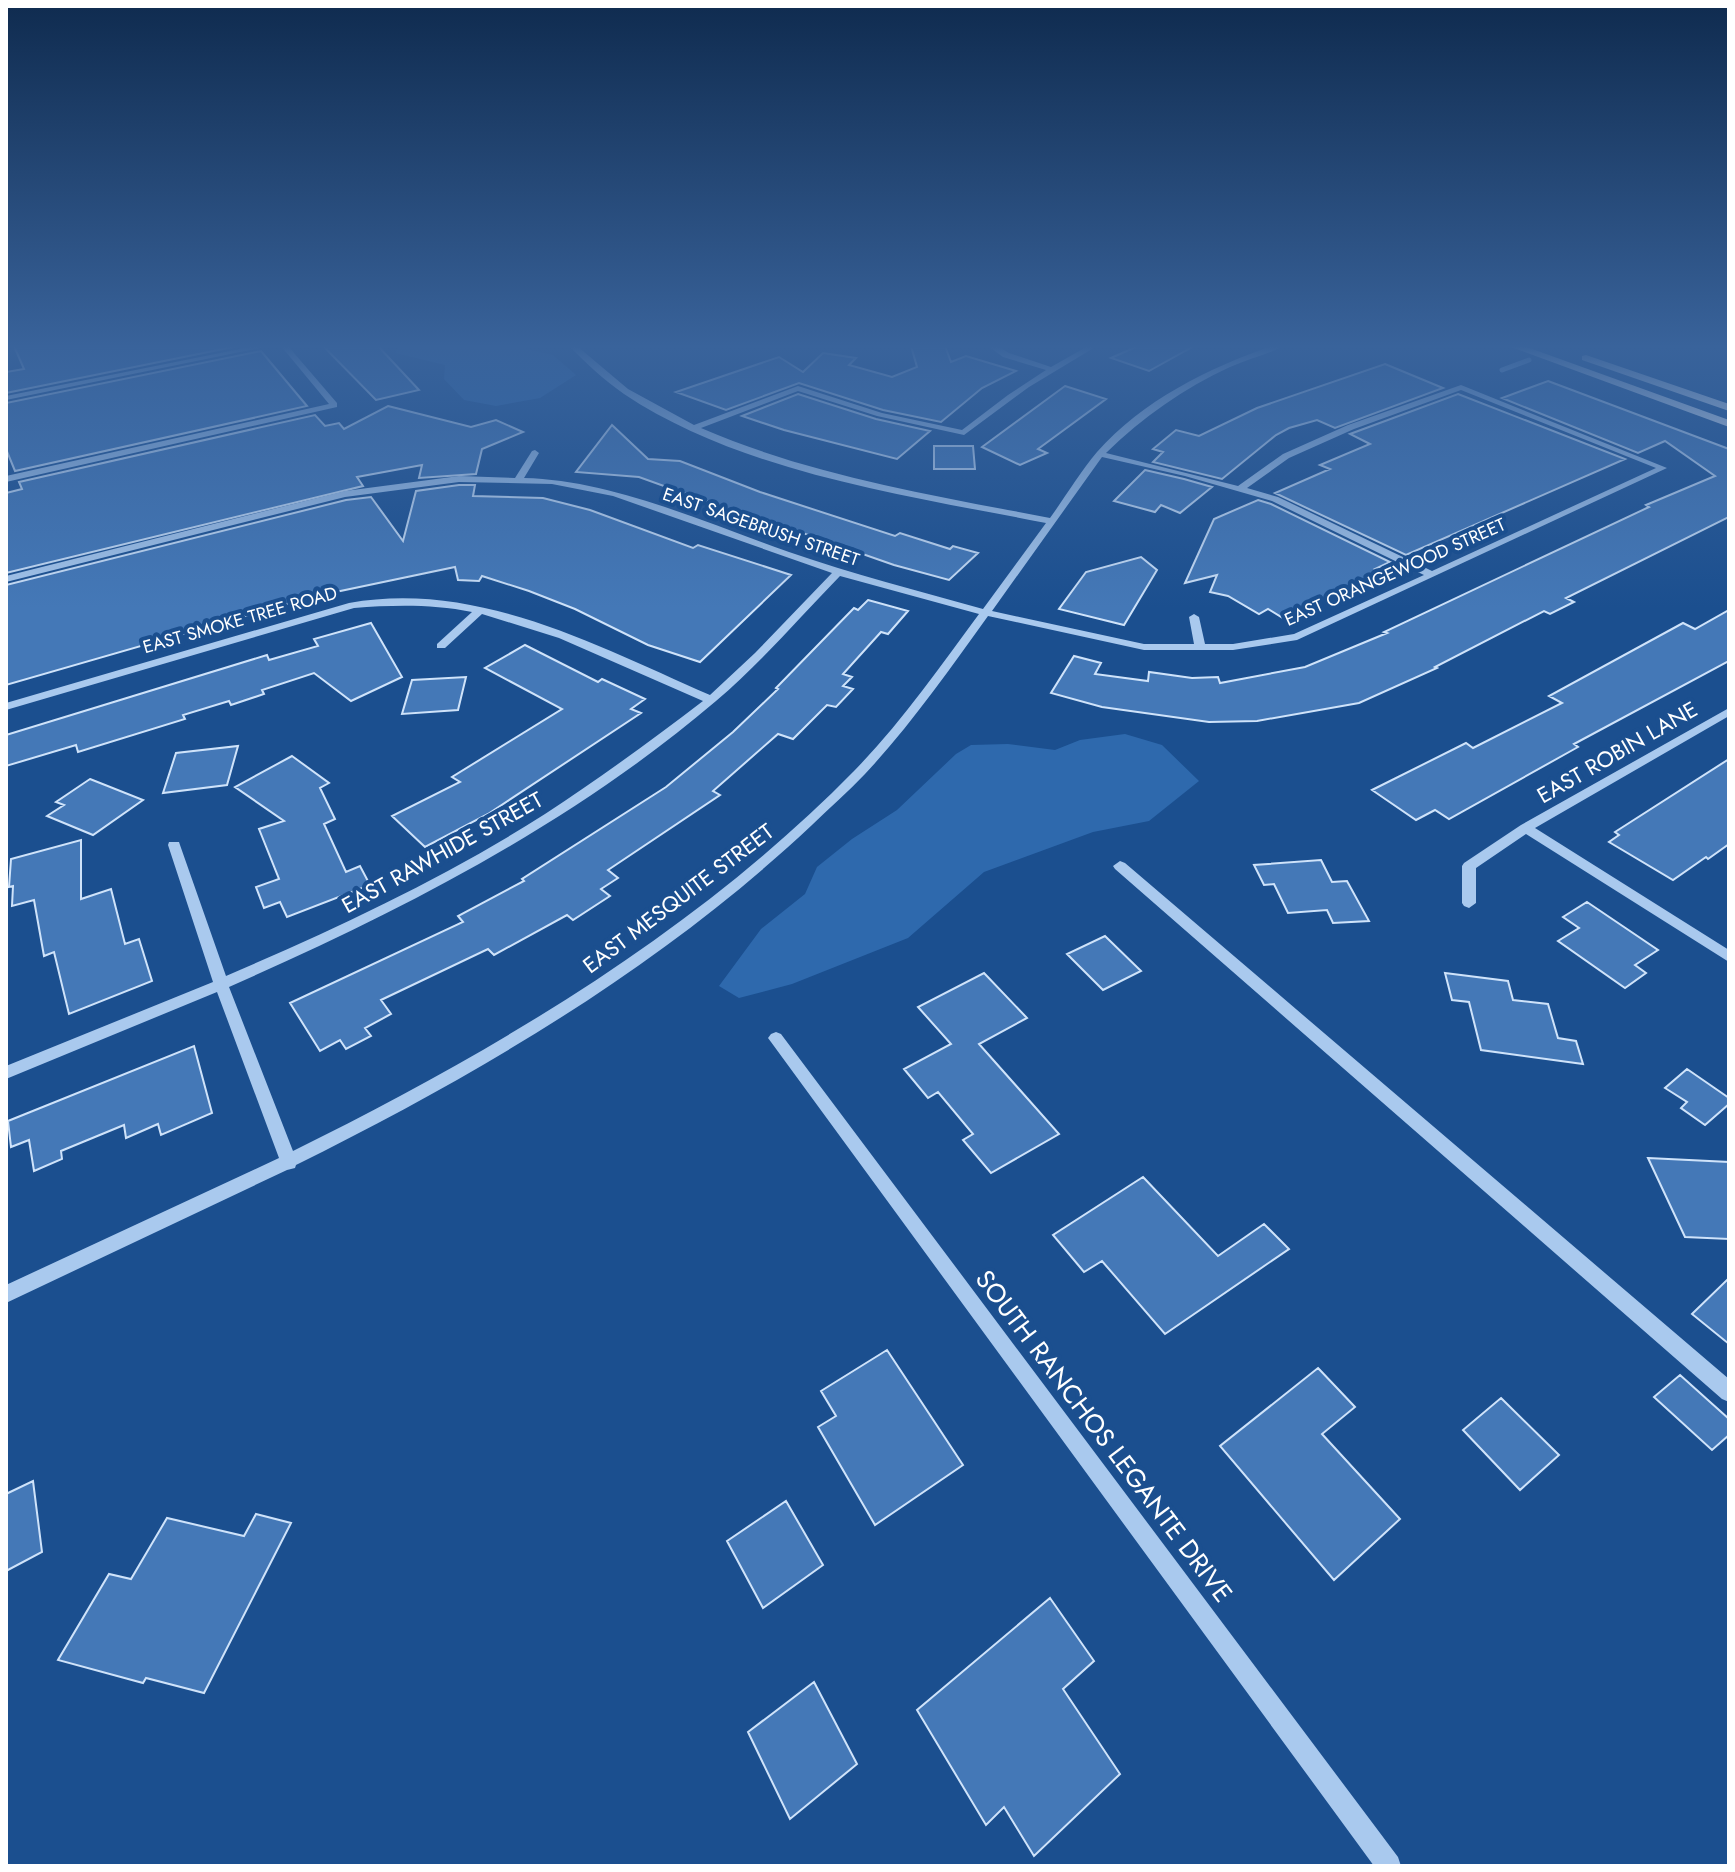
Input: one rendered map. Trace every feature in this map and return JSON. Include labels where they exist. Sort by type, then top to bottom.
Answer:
[{"type":"street","points":[[6,479],[208,433]]},
{"type":"street","points":[[708,433],[765,456],[818,471],[1053,521]]},
{"type":"street","name":"EAST MESQUITE STREET","points":[[6,1294],[289,1163],[402,1105],[505,1045],[696,915],[777,850],[859,773],[987,613],[1100,454],[1124,433]]},
{"type":"street","name":"EAST ORANGEWOOD STREET","points":[[1241,488],[1299,450],[1337,433]]},
{"type":"street","name":"EAST ORANGEWOOD STREET","points":[[987,613],[1144,647],[1233,647],[1297,637],[1663,468],[1577,433]]},
{"type":"street","points":[[518,480],[535,453]]},
{"type":"street","points":[[1100,454],[1275,499],[1432,575]]},
{"type":"street","name":"EAST SAGEBRUSH STREET","points":[[6,579],[345,494],[459,479],[552,481],[615,494],[838,572],[987,613]]},
{"type":"street","name":"EAST RAWHIDE STREET","points":[[6,1073],[222,987],[391,908],[511,841],[622,767],[711,700],[838,572]]},
{"type":"street","name":"EAST SMOKE TREE ROAD","points":[[6,707],[353,605],[405,602],[479,611],[530,624],[711,700]]},
{"type":"street","points":[[441,646],[479,611]]},
{"type":"street","points":[[1194,617],[1200,647]]},
{"type":"street","name":"EAST ROBIN LANE","points":[[1469,903],[1469,866],[1526,828],[1729,711]]},
{"type":"street","points":[[1526,828],[1729,957]]},
{"type":"street","points":[[174,845],[222,987],[289,1163]]},
{"type":"street","points":[[1120,866],[1729,1392]]},
{"type":"street","name":"SOUTH RANCHOS LEGANTE DRIVE","points":[[776,1038],[1389,1866]]},
{"type":"shaded area","points":[[1125,734],[1162,745],[1199,781],[1149,821],[1093,832],[984,872],[908,938],[792,984],[739,998],[719,986],[761,929],[805,894],[817,867],[852,839],[897,810],[956,754],[971,745],[1008,744],[1055,750],[1080,740]]},
{"type":"building","points":[[6,433],[184,433],[15,471],[6,449]]},
{"type":"building","points":[[234,433],[520,433],[482,449],[476,474],[419,478],[422,465],[357,477],[363,486],[6,573],[6,493],[22,489],[19,482]]},
{"type":"building","points":[[606,433],[621,433],[648,459],[680,461],[760,492],[895,536],[900,533],[950,549],[953,546],[978,553],[949,580],[894,565],[800,532],[797,534],[639,477],[576,472]]},
{"type":"building","points":[[797,433],[927,433],[897,459]]},
{"type":"building","points":[[1001,433],[1059,433],[1038,449],[1047,453],[1020,465],[982,447]]},
{"type":"building","points":[[1172,433],[1199,436],[1204,433],[1279,433],[1222,479],[1153,462],[1163,452],[1153,449]]},
{"type":"building","points":[[1559,433],[1625,459],[1406,555],[1275,493],[1330,469],[1320,465],[1370,444],[1350,434]]},
{"type":"building","points":[[1589,433],[1687,433],[1729,449],[1729,517],[1566,598],[1574,602],[1550,614],[1544,611],[1437,668],[1359,703],[1257,721],[1209,722],[1102,707],[1051,693],[1074,656],[1101,663],[1095,674],[1148,681],[1149,672],[1192,678],[1218,677],[1220,683],[1305,667],[1387,633],[1384,632],[1649,507],[1646,505],[1715,476],[1665,441],[1638,453]]},
{"type":"building","points":[[934,446],[973,446],[975,469],[934,469]]},
{"type":"building","points":[[1145,470],[1212,487],[1180,513],[1161,505],[1155,512],[1114,501]]},
{"type":"building","points":[[475,485],[473,496],[543,498],[590,510],[693,548],[698,545],[791,575],[700,662],[648,645],[575,609],[529,591],[482,576],[479,581],[458,580],[455,567],[307,598],[6,685],[6,585],[346,500],[371,497],[403,541],[416,491]]},
{"type":"building","points":[[1258,500],[1390,562],[1375,569],[1383,573],[1283,618],[1268,609],[1259,614],[1228,596],[1210,592],[1217,575],[1185,583],[1214,519]]},
{"type":"building","points":[[1141,557],[1157,570],[1124,625],[1059,609],[1086,572]]},
{"type":"building","points":[[868,600],[908,611],[888,634],[881,632],[843,674],[852,677],[843,686],[853,689],[836,707],[827,705],[793,739],[778,734],[713,791],[720,795],[608,870],[618,878],[601,889],[610,896],[573,920],[567,915],[494,955],[488,949],[381,1000],[391,1014],[365,1028],[371,1036],[346,1049],[340,1040],[320,1051],[290,1003],[463,922],[458,916],[524,881],[522,879],[666,787],[733,732],[854,608],[858,610]]},
{"type":"building","points":[[1729,610],[1729,661],[1574,744],[1578,747],[1449,819],[1435,810],[1416,820],[1372,790],[1466,743],[1473,748],[1562,703],[1549,696],[1683,623],[1695,629]]},
{"type":"building","points":[[371,623],[402,677],[351,701],[314,673],[262,690],[264,694],[183,715],[185,719],[78,752],[76,745],[6,766],[6,735],[267,655],[269,660],[318,646],[314,639]]},
{"type":"building","points":[[525,645],[598,682],[602,679],[645,699],[631,709],[641,713],[488,814],[425,847],[392,816],[460,782],[452,777],[562,709],[485,668]]},
{"type":"building","points":[[466,677],[458,710],[402,714],[412,680]]},
{"type":"building","points":[[238,746],[227,785],[163,793],[176,753]]},
{"type":"building","points":[[292,756],[329,783],[320,788],[335,819],[324,824],[346,872],[360,866],[370,885],[287,917],[280,902],[264,908],[256,887],[279,879],[259,829],[284,821],[235,787]]},
{"type":"building","points":[[1729,759],[1729,844],[1708,859],[1706,857],[1673,880],[1609,842],[1619,835],[1615,832]]},
{"type":"building","points":[[90,779],[143,800],[93,835],[47,816],[64,805],[56,802]]},
{"type":"building","points":[[81,840],[81,899],[111,889],[125,944],[139,939],[152,981],[69,1014],[54,952],[44,956],[34,900],[12,906],[13,886],[9,887],[11,859]]},
{"type":"building","points":[[1321,860],[1332,882],[1347,881],[1369,921],[1333,923],[1327,910],[1288,913],[1274,884],[1264,885],[1254,865]]},
{"type":"building","points":[[1587,902],[1658,950],[1635,965],[1646,973],[1625,988],[1558,941],[1579,928],[1563,917]]},
{"type":"building","points":[[1105,936],[1141,971],[1103,990],[1067,954]]},
{"type":"building","points":[[984,973],[1027,1018],[979,1044],[1059,1134],[991,1173],[963,1140],[973,1134],[938,1092],[928,1098],[904,1069],[951,1044],[918,1007]]},
{"type":"building","points":[[1445,973],[1508,981],[1513,1000],[1548,1004],[1558,1038],[1576,1041],[1583,1064],[1481,1050],[1469,1002],[1452,1000]]},
{"type":"building","points":[[194,1046],[212,1113],[161,1135],[158,1124],[126,1138],[124,1125],[61,1151],[62,1159],[34,1171],[29,1140],[11,1147],[8,1121]]},
{"type":"building","points":[[1687,1069],[1729,1098],[1729,1104],[1705,1125],[1681,1108],[1687,1102],[1665,1088]]},
{"type":"building","points":[[1648,1158],[1729,1162],[1729,1239],[1685,1237]]},
{"type":"building","points":[[1143,1177],[1218,1256],[1264,1224],[1289,1249],[1165,1334],[1102,1261],[1084,1272],[1053,1235]]},
{"type":"building","points":[[1729,1278],[1729,1344],[1692,1314]]},
{"type":"building","points":[[887,1350],[963,1465],[875,1525],[818,1427],[836,1416],[821,1391]]},
{"type":"building","points":[[1318,1368],[1355,1407],[1322,1434],[1400,1519],[1334,1580],[1220,1446]]},
{"type":"building","points":[[1680,1375],[1729,1419],[1729,1435],[1712,1450],[1654,1397]]},
{"type":"building","points":[[1501,1398],[1559,1455],[1520,1490],[1463,1430]]},
{"type":"building","points":[[33,1481],[42,1552],[6,1571],[6,1494]]},
{"type":"building","points":[[786,1501],[823,1565],[763,1608],[727,1541]]},
{"type":"building","points":[[256,1514],[291,1523],[204,1693],[146,1678],[143,1683],[58,1660],[109,1574],[131,1579],[167,1518],[244,1536]]},
{"type":"building","points":[[1050,1598],[1094,1661],[1063,1689],[1120,1774],[1034,1856],[1004,1807],[986,1825],[917,1710]]},
{"type":"building","points":[[814,1682],[857,1764],[790,1819],[748,1732]]}]
